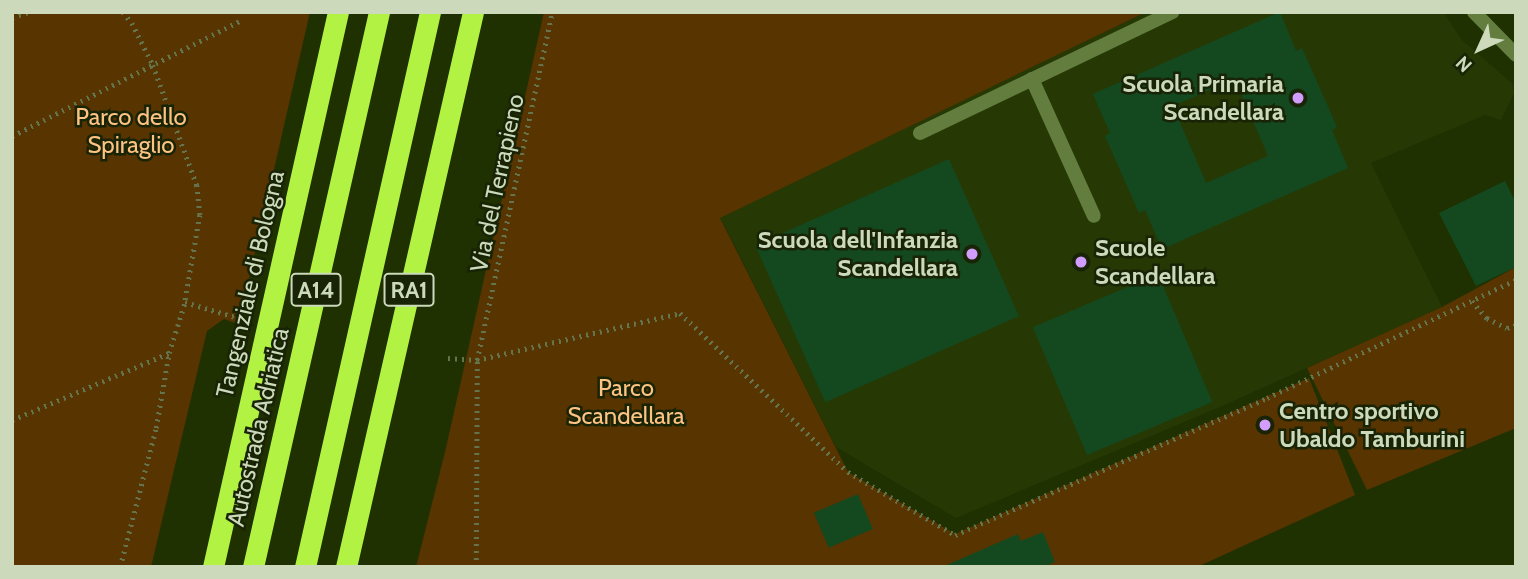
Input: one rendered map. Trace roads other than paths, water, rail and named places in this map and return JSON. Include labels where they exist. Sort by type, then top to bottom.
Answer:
[{"type":"highway","name":"Tangenziale di Bologna","points":[[213,567],[338,12]]},
{"type":"highway","name":"Autostrada Adriatica","points":[[253,567],[379,12]]},
{"type":"highway","name":"A14","points":[[305,567],[430,12]]},
{"type":"highway","name":"RA1","points":[[346,567],[472,12]]},
{"type":"street","points":[[920,133],[1173,12]]},
{"type":"street","points":[[1474,12],[1516,55]]},
{"type":"street","points":[[1032,79],[1094,216]]},
{"type":"place","name":"Scuola Primaria Scandellara","points":[[1298,98]]},
{"type":"place","name":"Scuola dell'Infanzia Scandellara","points":[[972,254]]},
{"type":"place","name":"Scuole Scandellara","points":[[1081,262]]},
{"type":"place","name":"Centro sportivo Ubaldo Tamburini","points":[[1265,425]]},
{"type":"park label","name":"Parco dello Spiraglio","points":[[131,131]]},
{"type":"park label","name":"Parco Scandellara","points":[[626,402]]}]
